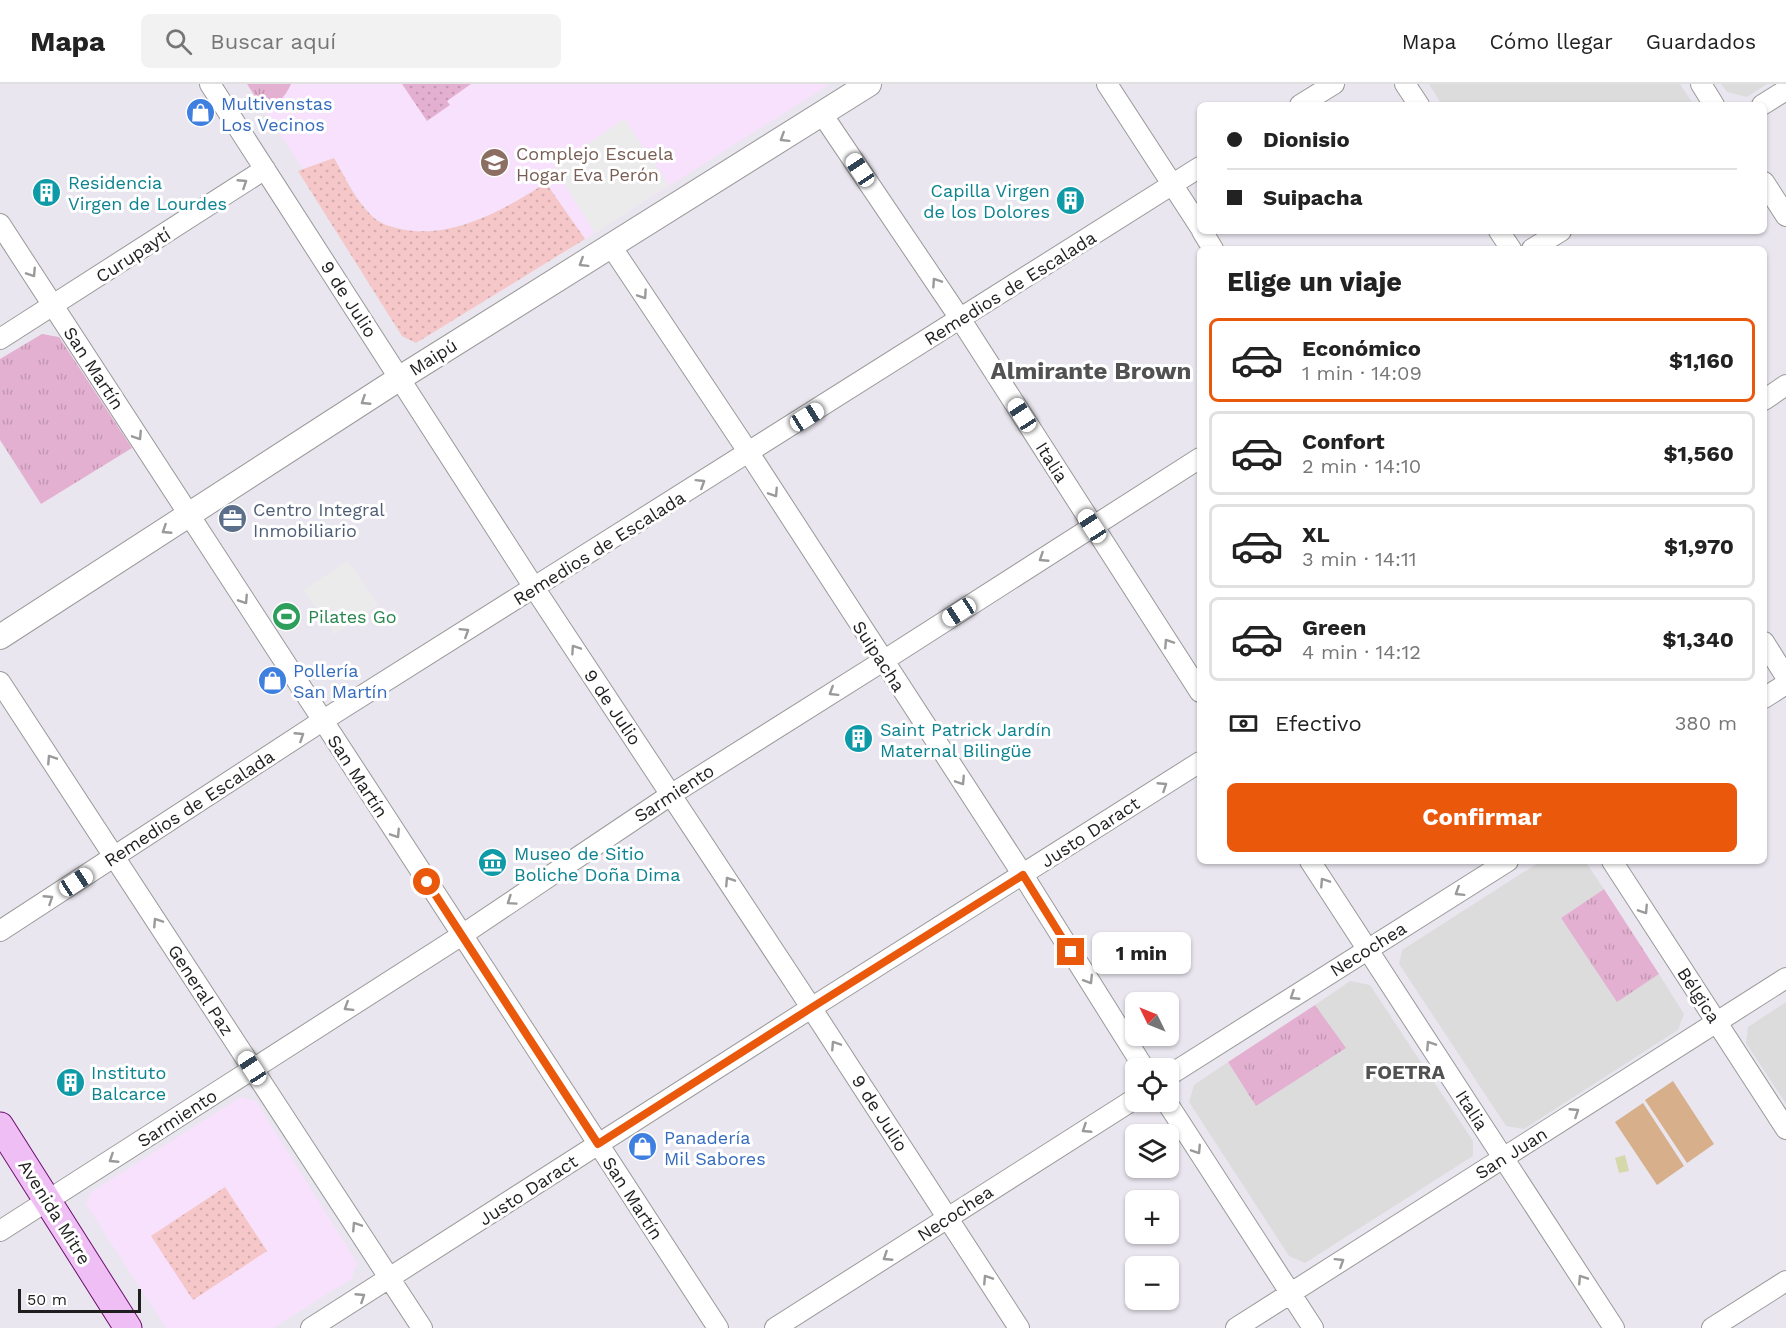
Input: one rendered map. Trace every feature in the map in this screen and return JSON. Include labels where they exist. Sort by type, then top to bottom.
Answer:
[{"type":"main road","name":"Avenida Mitre","points":[[0,1126],[128,1328]]},
{"type":"street","name":"9 de Julio","points":[[210,84],[534,589],[672,794],[1019,1328]]},
{"type":"street","name":"Maipú","points":[[0,637],[400,378],[869,84]]},
{"type":"street","points":[[1107,84],[1197,223]]},
{"type":"street","points":[[1305,102],[1334,84]]},
{"type":"street","points":[[1405,84],[1417,102]]},
{"type":"street","points":[[1701,84],[1712,102]]},
{"type":"street","points":[[1767,102],[1786,90]]},
{"type":"street","name":"Italia","points":[[822,114],[961,320],[1197,687]]},
{"type":"street","name":"Curupaytí","points":[[0,339],[265,169]]},
{"type":"street","name":"Remedios de Escalada","points":[[0,931],[322,721],[961,320],[1197,169]]},
{"type":"street","points":[[1767,187],[1786,216]]},
{"type":"street","name":"San Martín","points":[[0,224],[718,1328]]},
{"type":"street","points":[[1537,246],[1556,234]]},
{"type":"street","name":"Suipacha","points":[[611,246],[1023,875],[1138,1058]]},
{"type":"street","points":[[1767,398],[1786,386]]},
{"type":"street","name":"Sarmiento","points":[[0,1231],[462,934],[672,794],[1197,460]]},
{"type":"street","points":[[1767,647],[1786,677]]},
{"type":"street","name":"General Paz","points":[[0,681],[422,1328]]},
{"type":"street","points":[[1767,696],[1786,684]]},
{"type":"street","name":"Justo Daract","points":[[312,1328],[1197,764]]},
{"type":"street","name":"Italia","points":[[1312,864],[1614,1328]]},
{"type":"street","name":"Necochea","points":[[1179,1070],[1503,864]]},
{"type":"street","name":"Bélgica","points":[[1614,864],[1786,1129]]},
{"type":"street","name":"San Juan","points":[[1236,1328],[1786,978]]},
{"type":"street","name":"Necochea","points":[[775,1328],[1125,1105]]},
{"type":"street","points":[[1173,1112],[1313,1328]]},
{"type":"street","points":[[1712,1328],[1786,1281]]},
{"type":"shaded area","name":"Complejo Escuela Hogar Eva Perón","points":[[247,84],[830,84],[585,239],[546,183],[507,207],[448,229],[416,232],[385,225],[372,216],[359,201],[334,158],[303,169]]},
{"type":"shaded area","points":[[1429,84],[1680,84],[1692,102],[1440,102]]},
{"type":"shaded area","points":[[1721,84],[1767,84],[1747,97],[1727,92]]},
{"type":"shaded area","points":[[624,119],[669,185],[595,233],[554,168]]},
{"type":"shaded area","points":[[334,158],[360,203],[375,219],[388,226],[420,231],[458,226],[495,212],[546,183],[585,239],[416,343],[402,336],[298,171]]},
{"type":"shaded area","points":[[348,561],[378,605],[334,634],[304,590]]},
{"type":"shaded area","name":"FOETRA","points":[[1536,864],[1587,864],[1604,889],[1561,918],[1617,1001],[1659,974],[1684,1014],[1678,1030],[1524,1129],[1506,1126],[1399,964],[1402,950]]},
{"type":"shaded area","name":"FOETRA","points":[[1350,981],[1370,985],[1473,1141],[1473,1156],[1305,1263],[1289,1256],[1189,1102],[1194,1085],[1228,1062],[1257,1105],[1345,1048],[1315,1005]]},
{"type":"shaded area","points":[[1786,1002],[1786,1104],[1746,1043],[1748,1027]]},
{"type":"shaded area","points":[[1673,1081],[1714,1144],[1687,1163],[1645,1100]]},
{"type":"shaded area","points":[[241,1097],[256,1101],[357,1263],[351,1279],[273,1328],[166,1328],[86,1204],[91,1192]]},
{"type":"shaded area","points":[[1643,1103],[1684,1166],[1657,1185],[1615,1122]]},
{"type":"shaded area","points":[[1625,1155],[1629,1171],[1619,1173],[1615,1158]]},
{"type":"shaded area","points":[[225,1187],[267,1251],[193,1300],[151,1236]]},
{"type":"green space","points":[[247,84],[291,84],[280,100],[264,110]]},
{"type":"green space","points":[[402,84],[471,84],[447,101],[450,105],[427,121]]},
{"type":"green space","points":[[42,334],[59,337],[132,448],[41,504],[0,440],[0,359]]},
{"type":"green space","points":[[1604,889],[1659,974],[1617,1002],[1561,918]]},
{"type":"green space","points":[[1315,1005],[1346,1048],[1256,1106],[1228,1062]]},
{"type":"place","name":"Multivenstas Los Vecinos","points":[[200,113]]},
{"type":"place","name":"Complejo Escuela Hogar Eva Perón","points":[[495,163]]},
{"type":"place","name":"Residencia Virgen de Lourdes","points":[[47,192]]},
{"type":"place","name":"Capilla Virgen de los Dolores","points":[[1071,200]]},
{"type":"place","name":"Centro Integral Inmobiliario","points":[[232,519]]},
{"type":"place","name":"Pilates Go","points":[[287,616]]},
{"type":"place","name":"Pollería San Martín","points":[[272,680]]},
{"type":"place","name":"Saint Patrick Jardín Maternal Bilingüe","points":[[859,739]]},
{"type":"place","name":"Museo de Sitio Boliche Doña Dima","points":[[493,863]]},
{"type":"place","name":"Instituto Balcarce","points":[[70,1082]]},
{"type":"place","name":"Panadería Mil Sabores","points":[[643,1147]]},
{"type":"district","name":"Almirante Brown","points":[[1091,371]]},
{"type":"district","name":"FOETRA","points":[[1405,1072]]},
{"type":"route","points":[[427,882],[598,1144],[1023,875],[1071,952]]}]
